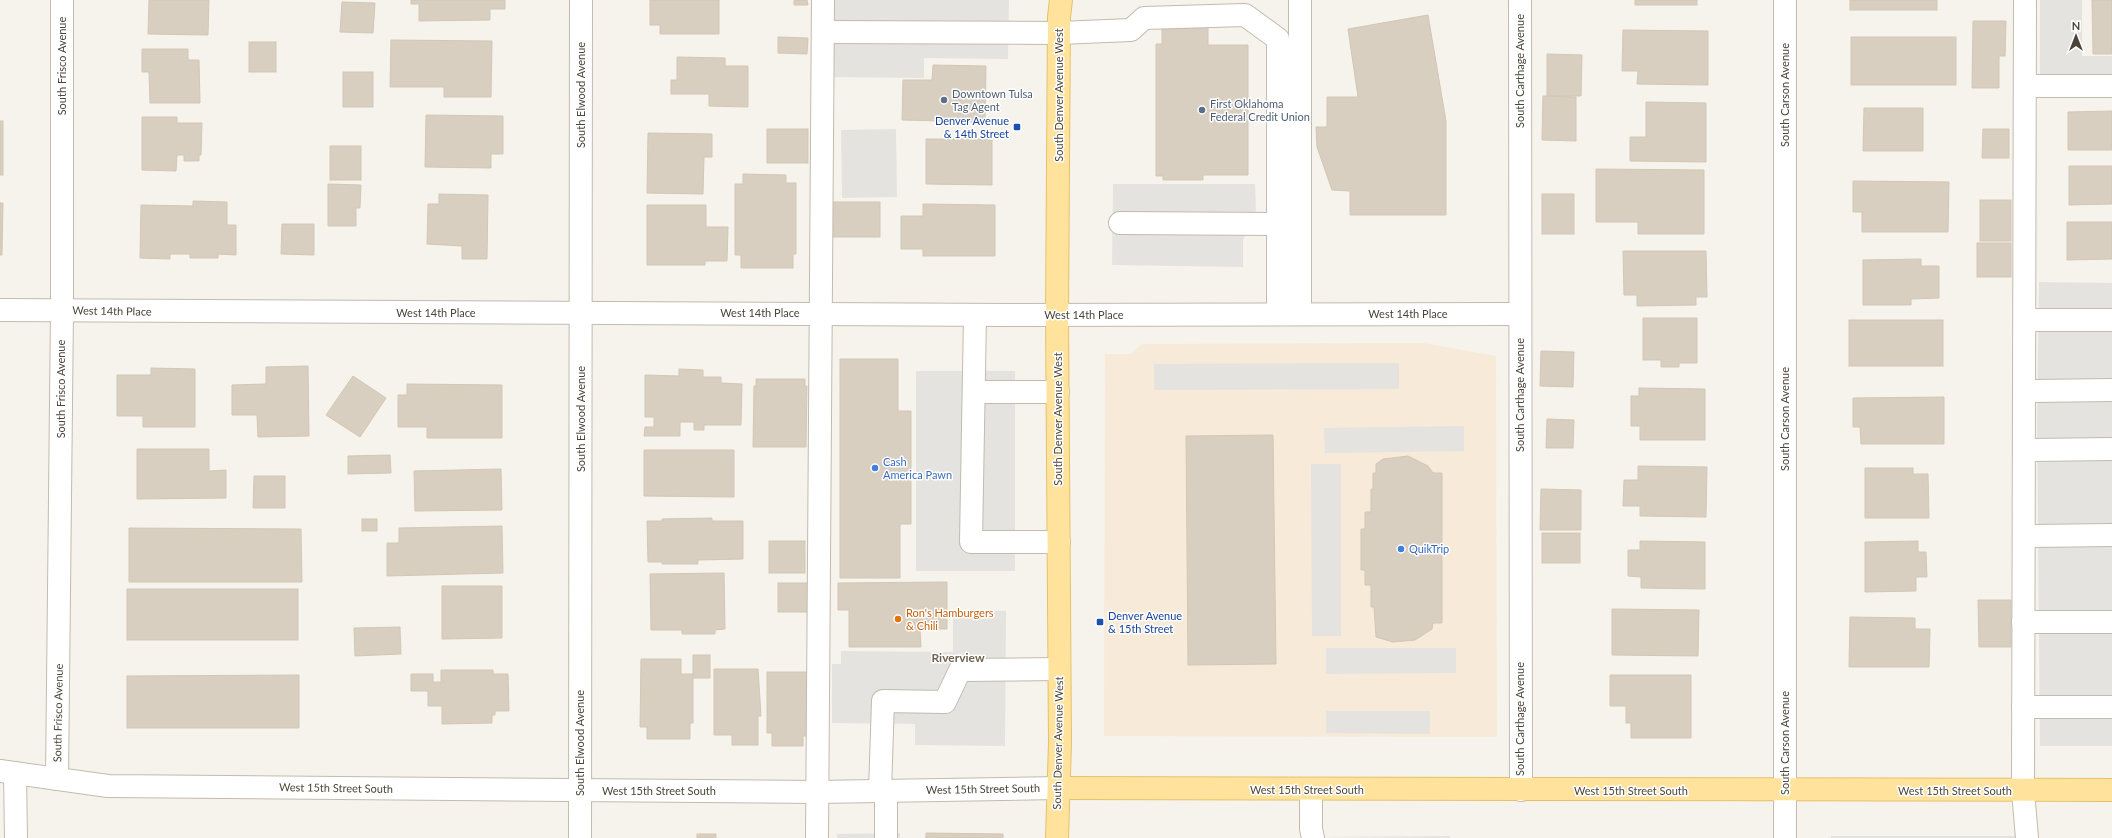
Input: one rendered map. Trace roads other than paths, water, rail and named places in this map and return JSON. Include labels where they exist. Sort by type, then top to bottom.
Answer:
[{"type":"main road","name":"South Denver Avenue West","points":[[1057,838],[1059,788],[1059,542],[1057,315],[1059,33],[1061,0]]},
{"type":"main road","name":"West 15th Street South","points":[[1059,788],[1785,791],[2112,790]]},
{"type":"street","name":"South Frisco Avenue","points":[[57,779],[62,310],[62,0]]},
{"type":"street","name":"South Elwood Avenue","points":[[580,838],[581,0]]},
{"type":"street","points":[[817,838],[820,313],[824,32],[823,0]]},
{"type":"street","points":[[1300,0],[1300,314]]},
{"type":"street","name":"South Carthage Avenue","points":[[1520,0],[1521,790]]},
{"type":"street","name":"South Carson Avenue","points":[[1785,0],[1785,838]]},
{"type":"street","points":[[2025,0],[2023,791],[2027,838]]},
{"type":"street","points":[[824,32],[1059,33],[1131,30],[1144,18],[1245,15],[1278,39],[1278,314]]},
{"type":"street","points":[[2025,86],[2112,86]]},
{"type":"street","points":[[1120,223],[1278,224]]},
{"type":"street","name":"West 14th Place","points":[[0,310],[820,313],[975,315],[1520,314]]},
{"type":"street","points":[[975,315],[971,542],[1059,542]]},
{"type":"street","points":[[2025,320],[2112,320]]},
{"type":"street","points":[[2024,391],[2112,390]]},
{"type":"street","points":[[974,392],[1058,392]]},
{"type":"street","points":[[2024,450],[2112,449]]},
{"type":"street","points":[[2024,536],[2112,535]]},
{"type":"street","points":[[2023,622],[2112,622]]},
{"type":"street","points":[[886,838],[883,791],[883,701],[945,702],[960,670],[1059,669]]},
{"type":"street","points":[[2023,707],[2112,706]]},
{"type":"street","points":[[7,772],[16,838]]},
{"type":"street","name":"West 15th Street South","points":[[7,772],[108,786],[817,792],[1059,788]]},
{"type":"street","points":[[1311,790],[1311,829],[1313,838]]},
{"type":"place","name":"Downtown Tulsa Tag Agent","points":[[944,100]]},
{"type":"place","name":"First Oklahoma Federal Credit Union","points":[[1202,110]]},
{"type":"place","name":"Denver Avenue & 14th Street","points":[[1017,127]]},
{"type":"place","name":"Cash America Pawn","points":[[875,468]]},
{"type":"place","name":"QuikTrip","points":[[1401,549]]},
{"type":"place","name":"Ron's Hamburgers & Chili","points":[[898,619]]},
{"type":"place","name":"Denver Avenue & 15th Street","points":[[1100,622]]},
{"type":"district","name":"Riverview","points":[[958,658]]}]
